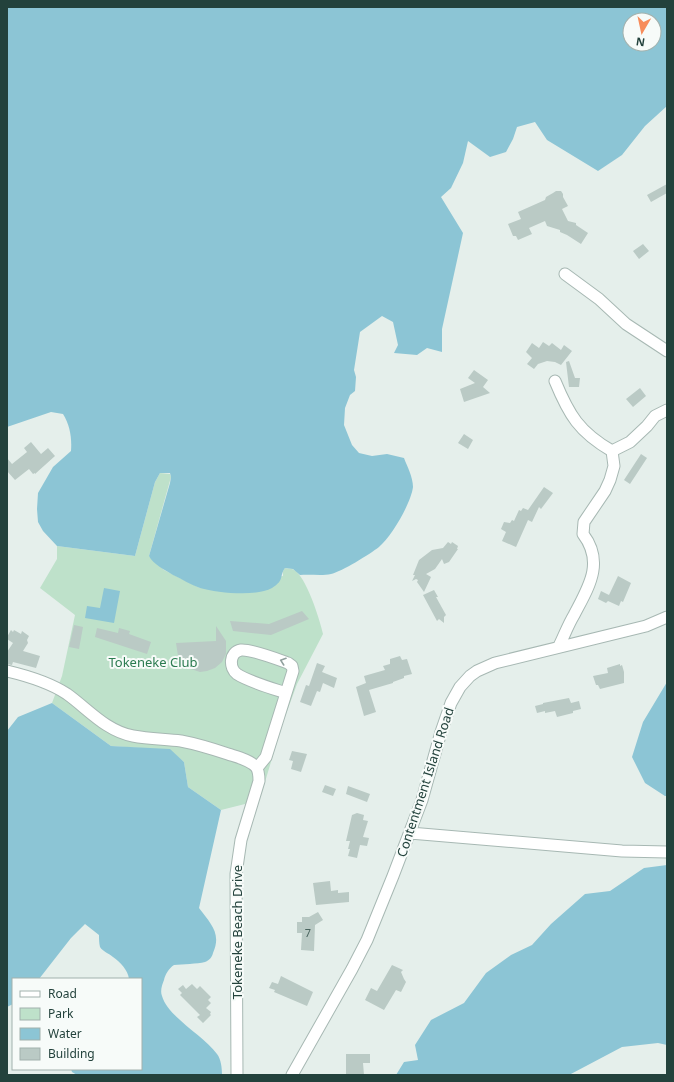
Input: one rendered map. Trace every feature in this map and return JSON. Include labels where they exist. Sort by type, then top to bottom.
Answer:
[{"type":"street","points":[[565,274],[599,299],[626,324],[667,351]]},
{"type":"street","points":[[554,381],[568,411],[575,422],[588,435],[612,451],[614,466],[605,491],[584,522],[583,534],[590,545],[594,556],[593,570],[588,590],[573,616],[559,646]]},
{"type":"street","points":[[612,451],[630,442],[655,416],[667,410]]},
{"type":"street","name":"Contentment Island Road","points":[[292,1075],[352,970],[367,940],[410,833],[422,800],[441,732],[451,703],[460,687],[477,672],[495,663],[559,646],[646,626],[667,617]]},
{"type":"street","points":[[7,671],[44,682],[62,691],[106,725],[118,732],[194,744],[250,762],[257,768],[266,757],[293,671],[292,666],[288,663],[248,650],[240,650],[234,654],[231,660],[236,673],[286,693]]},
{"type":"street","name":"Tokeneke Beach Drive","points":[[237,1075],[236,874],[241,840],[259,781],[259,773],[257,768]]},
{"type":"street","points":[[410,833],[622,851],[667,852]]},
{"type":"green space","name":"Tokeneke Club","points":[[160,473],[170,474],[171,477],[149,556],[164,570],[200,588],[283,576],[283,571],[285,568],[293,569],[299,574],[308,589],[316,609],[323,634],[297,684],[282,725],[262,792],[245,804],[221,810],[188,787],[184,762],[170,750],[111,746],[52,703],[62,676],[75,615],[40,588],[57,559],[57,546],[135,556],[155,482]]},
{"type":"water","points":[[7,7],[667,7],[667,106],[645,126],[622,155],[598,171],[547,140],[535,122],[517,127],[506,152],[490,157],[468,141],[463,163],[451,188],[441,197],[463,233],[442,329],[442,352],[427,348],[417,355],[394,353],[398,345],[393,322],[382,316],[360,332],[354,370],[356,377],[355,391],[350,395],[345,408],[344,425],[352,445],[359,453],[372,456],[387,454],[404,458],[413,483],[409,502],[395,527],[384,542],[369,554],[336,573],[331,574],[300,575],[293,569],[285,568],[279,583],[265,591],[226,593],[197,587],[163,569],[153,562],[149,556],[170,483],[170,473],[160,473],[155,482],[135,556],[57,546],[43,531],[38,522],[38,493],[53,467],[71,451],[71,436],[63,414],[51,412],[7,427]]},
{"type":"water","points":[[104,588],[120,591],[114,623],[85,618],[87,606],[100,608]]},
{"type":"water","points":[[667,682],[667,796],[665,796],[645,783],[632,757],[643,722]]},
{"type":"water","points":[[52,703],[111,746],[170,749],[184,762],[188,787],[221,810],[199,908],[214,929],[216,940],[215,946],[211,957],[205,962],[172,966],[165,976],[161,992],[166,1004],[178,1019],[211,1047],[217,1054],[221,1064],[222,1075],[77,1075],[72,1072],[71,1070],[142,1070],[142,978],[129,978],[127,972],[121,964],[100,947],[99,935],[85,924],[71,938],[40,978],[12,978],[12,1004],[7,1007],[7,731],[18,717]]},
{"type":"water","points":[[667,865],[667,1045],[658,1043],[622,1047],[569,1075],[396,1075],[404,1062],[418,1060],[415,1045],[431,1020],[464,1003],[486,973],[511,955],[532,945],[551,924],[585,894],[610,891],[644,868]]},
{"type":"building","points":[[667,184],[667,193],[651,202],[647,195]]},
{"type":"building","points":[[556,191],[561,191],[568,206],[562,209],[568,221],[576,223],[576,225],[588,233],[581,244],[560,232],[560,230],[547,226],[545,221],[529,228],[532,234],[518,240],[516,236],[513,236],[508,224],[521,219],[518,212],[545,200],[546,197]]},
{"type":"building","points":[[643,244],[649,251],[639,259],[633,251]]},
{"type":"building","points":[[543,342],[549,346],[552,343],[561,350],[564,345],[572,351],[561,365],[555,362],[547,361],[538,364],[534,369],[527,364],[532,358],[526,352],[532,343],[539,348]]},
{"type":"building","points":[[569,361],[575,378],[580,378],[579,387],[569,387],[566,362]]},
{"type":"building","points":[[474,370],[488,380],[483,387],[490,393],[464,402],[460,389],[475,383],[468,378]]},
{"type":"building","points":[[640,388],[646,396],[633,407],[626,399]]},
{"type":"building","points":[[464,434],[473,440],[468,449],[458,443]]},
{"type":"building","points":[[31,442],[41,454],[48,448],[55,456],[35,474],[33,474],[29,469],[15,480],[7,471],[7,458],[12,464],[27,452],[24,448]]},
{"type":"building","points":[[641,454],[647,458],[630,484],[624,480]]},
{"type":"building","points":[[544,487],[553,493],[541,509],[539,507],[532,522],[528,520],[516,547],[502,541],[506,532],[501,529],[504,522],[510,523],[512,520],[514,521],[519,510],[521,511],[523,508],[528,510]]},
{"type":"building","points":[[448,542],[451,544],[452,542],[458,546],[458,549],[449,562],[444,564],[442,559],[435,569],[426,574],[431,577],[424,592],[417,582],[418,580],[416,579],[412,581],[419,560],[432,550],[443,548]]},
{"type":"building","points":[[618,576],[631,583],[623,602],[621,601],[619,606],[608,601],[606,603],[598,599],[601,591],[609,595]]},
{"type":"building","points":[[434,590],[438,597],[436,597],[446,615],[444,617],[444,623],[439,619],[437,621],[423,595]]},
{"type":"building","points":[[302,611],[309,619],[271,635],[233,631],[230,621],[269,624]]},
{"type":"building","points":[[74,625],[83,627],[79,649],[69,647]]},
{"type":"building","points":[[216,626],[226,641],[226,654],[222,662],[215,668],[200,672],[188,668],[182,664],[178,656],[176,643],[216,641]]},
{"type":"building","points":[[97,628],[118,633],[119,628],[130,631],[129,634],[151,642],[147,654],[95,637]]},
{"type":"building","points":[[11,630],[21,634],[22,631],[29,636],[27,640],[28,643],[23,651],[40,656],[36,668],[13,662],[12,665],[7,664],[7,652],[13,643],[7,639]]},
{"type":"building","points":[[400,656],[402,660],[407,659],[412,674],[404,676],[404,678],[393,683],[369,690],[376,712],[364,716],[356,687],[366,683],[364,676],[385,670],[383,666],[390,664],[390,659]]},
{"type":"building","points":[[317,663],[325,666],[322,672],[337,678],[334,688],[323,683],[320,692],[317,691],[311,706],[300,702],[306,685],[309,686]]},
{"type":"building","points":[[620,664],[620,666],[622,665],[624,672],[624,683],[600,689],[598,685],[596,685],[593,676],[608,673],[607,668]]},
{"type":"building","points":[[569,698],[571,703],[579,701],[581,709],[573,711],[573,713],[557,717],[555,711],[537,713],[535,706]]},
{"type":"building","points":[[292,751],[307,754],[301,772],[291,769],[293,761],[289,760]]},
{"type":"building","points":[[325,785],[336,789],[333,796],[322,792]]},
{"type":"building","points":[[348,786],[370,794],[367,802],[346,794]]},
{"type":"building","points":[[357,813],[364,815],[363,820],[368,821],[363,837],[369,838],[367,846],[360,845],[357,858],[348,856],[350,841],[346,841],[352,815]]},
{"type":"building","points":[[330,881],[331,891],[338,890],[338,893],[349,892],[349,902],[316,905],[313,883]]},
{"type":"building","points":[[318,912],[323,920],[315,925],[314,951],[301,950],[302,933],[297,933],[297,922],[302,922],[302,917],[309,917]]},
{"type":"building","points":[[392,965],[403,970],[401,972],[406,982],[401,992],[396,990],[384,1010],[365,1000],[371,988],[377,991]]},
{"type":"building","points":[[281,976],[313,992],[307,1006],[274,992],[275,990],[269,988],[272,982],[278,984]]},
{"type":"building","points":[[192,984],[197,989],[200,986],[211,997],[208,1000],[211,1003],[206,1008],[211,1012],[211,1015],[203,1023],[197,1017],[200,1015],[180,995],[182,993],[178,989],[183,985],[186,989]]},
{"type":"building","points":[[346,1054],[370,1054],[370,1063],[363,1063],[364,1075],[346,1075]]}]
